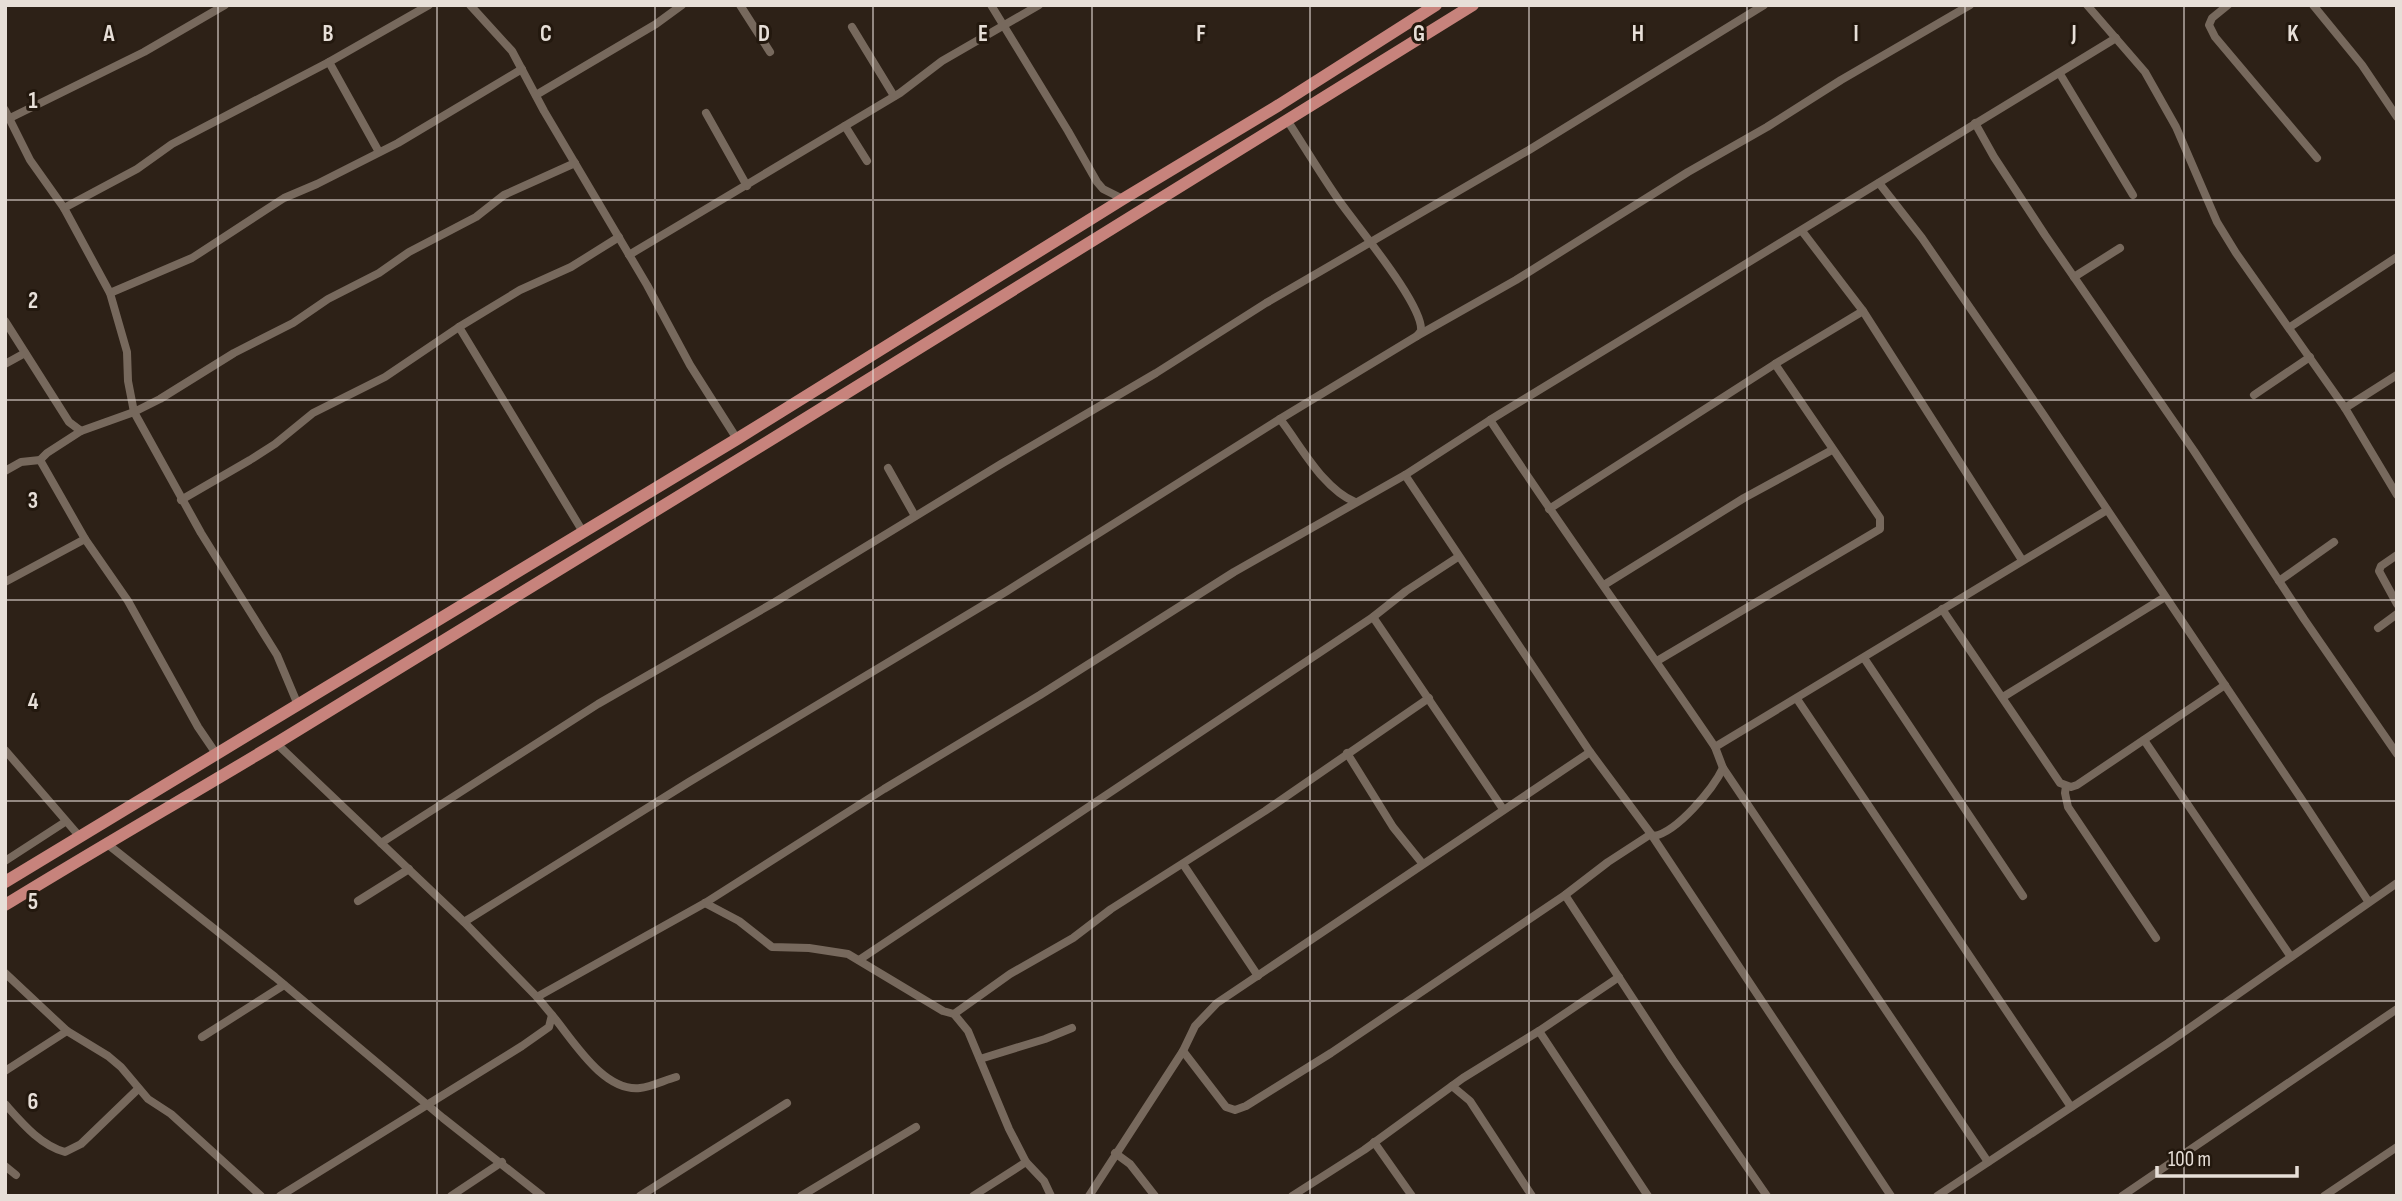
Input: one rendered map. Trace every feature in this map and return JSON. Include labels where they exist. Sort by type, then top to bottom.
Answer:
[{"type":"main road","points":[[5,882],[737,439],[1122,199],[1279,106],[1436,5]]},
{"type":"main road","points":[[5,905],[276,743],[1474,5]]},
{"type":"main road","points":[[1010,269],[1020,286]]},
{"type":"main road","points":[[195,768],[205,785]]},
{"type":"street","points":[[225,5],[145,52],[8,114],[30,160],[64,208],[110,293],[127,352],[128,381],[134,412],[181,500],[272,647],[298,705]]},
{"type":"street","points":[[64,208],[137,169],[172,144],[329,62],[429,5]]},
{"type":"street","points":[[470,5],[512,51],[694,373],[737,439]]},
{"type":"street","points":[[536,95],[656,24],[681,5]]},
{"type":"street","points":[[740,5],[770,52]]},
{"type":"street","points":[[991,5],[1097,182],[1122,199]]},
{"type":"street","points":[[629,255],[908,88],[942,61],[1039,5]]},
{"type":"street","points":[[381,843],[598,704],[1156,373],[1266,303],[1529,150],[1764,5]]},
{"type":"street","points":[[464,922],[689,782],[1007,591],[1422,331],[1516,280],[1688,172],[1970,5]]},
{"type":"street","points":[[2087,5],[2144,72],[2176,127],[2217,222],[2345,408],[2397,495]]},
{"type":"street","points":[[2228,5],[2212,18],[2209,25],[2215,37],[2317,158]]},
{"type":"street","points":[[2313,5],[2362,65],[2397,117]]},
{"type":"street","points":[[852,27],[894,96]]},
{"type":"street","points":[[537,997],[705,903],[884,789],[1184,606],[1234,572],[1405,475],[2116,38]]},
{"type":"street","points":[[329,62],[379,152]]},
{"type":"street","points":[[110,293],[192,258],[284,198],[379,152],[522,69]]},
{"type":"street","points":[[2060,74],[2133,195]]},
{"type":"street","points":[[706,113],[747,186]]},
{"type":"street","points":[[1287,120],[1336,197],[1399,283],[1421,319],[1422,331]]},
{"type":"street","points":[[1975,123],[1994,157],[2074,277],[2397,754]]},
{"type":"street","points":[[845,125],[867,161]]},
{"type":"street","points":[[5,471],[21,462],[40,460],[81,431],[134,412],[183,387],[234,353],[293,323],[328,299],[379,273],[409,252],[476,217],[504,195],[575,163]]},
{"type":"street","points":[[1879,183],[1922,238],[2368,901]]},
{"type":"street","points":[[1802,231],[1863,311],[2022,560]]},
{"type":"street","points":[[181,500],[211,485],[267,450],[303,419],[385,377],[520,290],[571,267],[619,237]]},
{"type":"street","points":[[2074,277],[2120,248]]},
{"type":"street","points":[[2290,327],[2397,257]]},
{"type":"street","points":[[1549,509],[1775,364],[1863,311]]},
{"type":"street","points":[[5,321],[69,422],[81,431]]},
{"type":"street","points":[[459,327],[583,532]]},
{"type":"street","points":[[5,364],[25,353]]},
{"type":"street","points":[[2253,395],[2310,357]]},
{"type":"street","points":[[1657,661],[1880,529],[1880,518],[1775,364]]},
{"type":"street","points":[[2345,408],[2397,375]]},
{"type":"street","points":[[1280,419],[1330,486],[1343,497],[1355,502]]},
{"type":"street","points":[[1490,421],[1715,747],[1723,768],[1989,1162]]},
{"type":"street","points":[[1604,585],[1744,498],[1832,450]]},
{"type":"street","points":[[40,460],[85,539],[128,601],[198,727],[217,755]]},
{"type":"street","points":[[888,468],[915,516]]},
{"type":"street","points":[[1405,475],[1590,752],[1651,834],[1891,1196]]},
{"type":"street","points":[[1715,747],[2107,510]]},
{"type":"street","points":[[5,582],[85,539]]},
{"type":"street","points":[[2279,581],[2334,542]]},
{"type":"street","points":[[2397,555],[2381,566],[2379,571],[2397,604]]},
{"type":"street","points":[[859,960],[1373,617],[1458,556]]},
{"type":"street","points":[[2003,697],[2165,597]]},
{"type":"street","points":[[1942,608],[2060,783],[2066,786],[2077,785],[2225,685]]},
{"type":"street","points":[[2378,628],[2397,614]]},
{"type":"street","points":[[1373,617],[1503,809]]},
{"type":"street","points":[[1864,658],[2023,896]]},
{"type":"street","points":[[954,1014],[1010,974],[1073,938],[1111,909],[1265,811],[1429,698]]},
{"type":"street","points":[[1797,699],[2071,1107]]},
{"type":"street","points":[[2144,740],[2291,957]]},
{"type":"street","points":[[276,743],[464,922],[537,997],[599,1072],[615,1084],[639,1088],[676,1077]]},
{"type":"street","points":[[5,750],[80,837]]},
{"type":"street","points":[[1089,1196],[1183,1051],[1195,1026],[1217,1003],[1590,752]]},
{"type":"street","points":[[1347,753],[1393,827],[1422,863]]},
{"type":"street","points":[[1183,1051],[1226,1107],[1235,1110],[1246,1107],[1565,895],[1608,862],[1651,834],[1659,835],[1686,817],[1723,768]]},
{"type":"street","points":[[2066,786],[2068,807],[2156,938]]},
{"type":"street","points":[[5,861],[65,822]]},
{"type":"street","points":[[106,843],[542,1196]]},
{"type":"street","points":[[1183,864],[1258,976]]},
{"type":"street","points":[[358,901],[409,869]]},
{"type":"street","points":[[1937,1196],[2397,883]]},
{"type":"street","points":[[1565,895],[1766,1196]]},
{"type":"street","points":[[705,903],[739,921],[772,947],[829,950],[848,954],[921,999],[954,1014],[968,1031],[1026,1162],[1044,1181],[1051,1196]]},
{"type":"street","points":[[5,973],[67,1031],[121,1067],[148,1099],[171,1114],[261,1196]]},
{"type":"street","points":[[1292,1196],[1452,1086],[1619,977]]},
{"type":"street","points":[[202,1037],[284,985]]},
{"type":"street","points":[[2122,1196],[2397,1009]]},
{"type":"street","points":[[281,1196],[522,1046],[549,1027],[552,1015]]},
{"type":"street","points":[[980,1059],[1072,1028]]},
{"type":"street","points":[[5,1071],[67,1031]]},
{"type":"street","points":[[1539,1031],[1648,1196]]},
{"type":"street","points":[[1452,1086],[1470,1101],[1532,1196]]},
{"type":"street","points":[[5,1104],[39,1139],[54,1149],[65,1152],[81,1144],[138,1089]]},
{"type":"street","points":[[640,1196],[787,1103]]},
{"type":"street","points":[[801,1196],[916,1127]]},
{"type":"street","points":[[1374,1142],[1412,1196]]},
{"type":"street","points":[[2324,1196],[2397,1147]]},
{"type":"street","points":[[1115,1153],[1130,1164],[1156,1196]]},
{"type":"street","points":[[973,1196],[1026,1162]]},
{"type":"street","points":[[451,1196],[502,1163]]},
{"type":"street","points":[[5,1166],[16,1175]]}]
